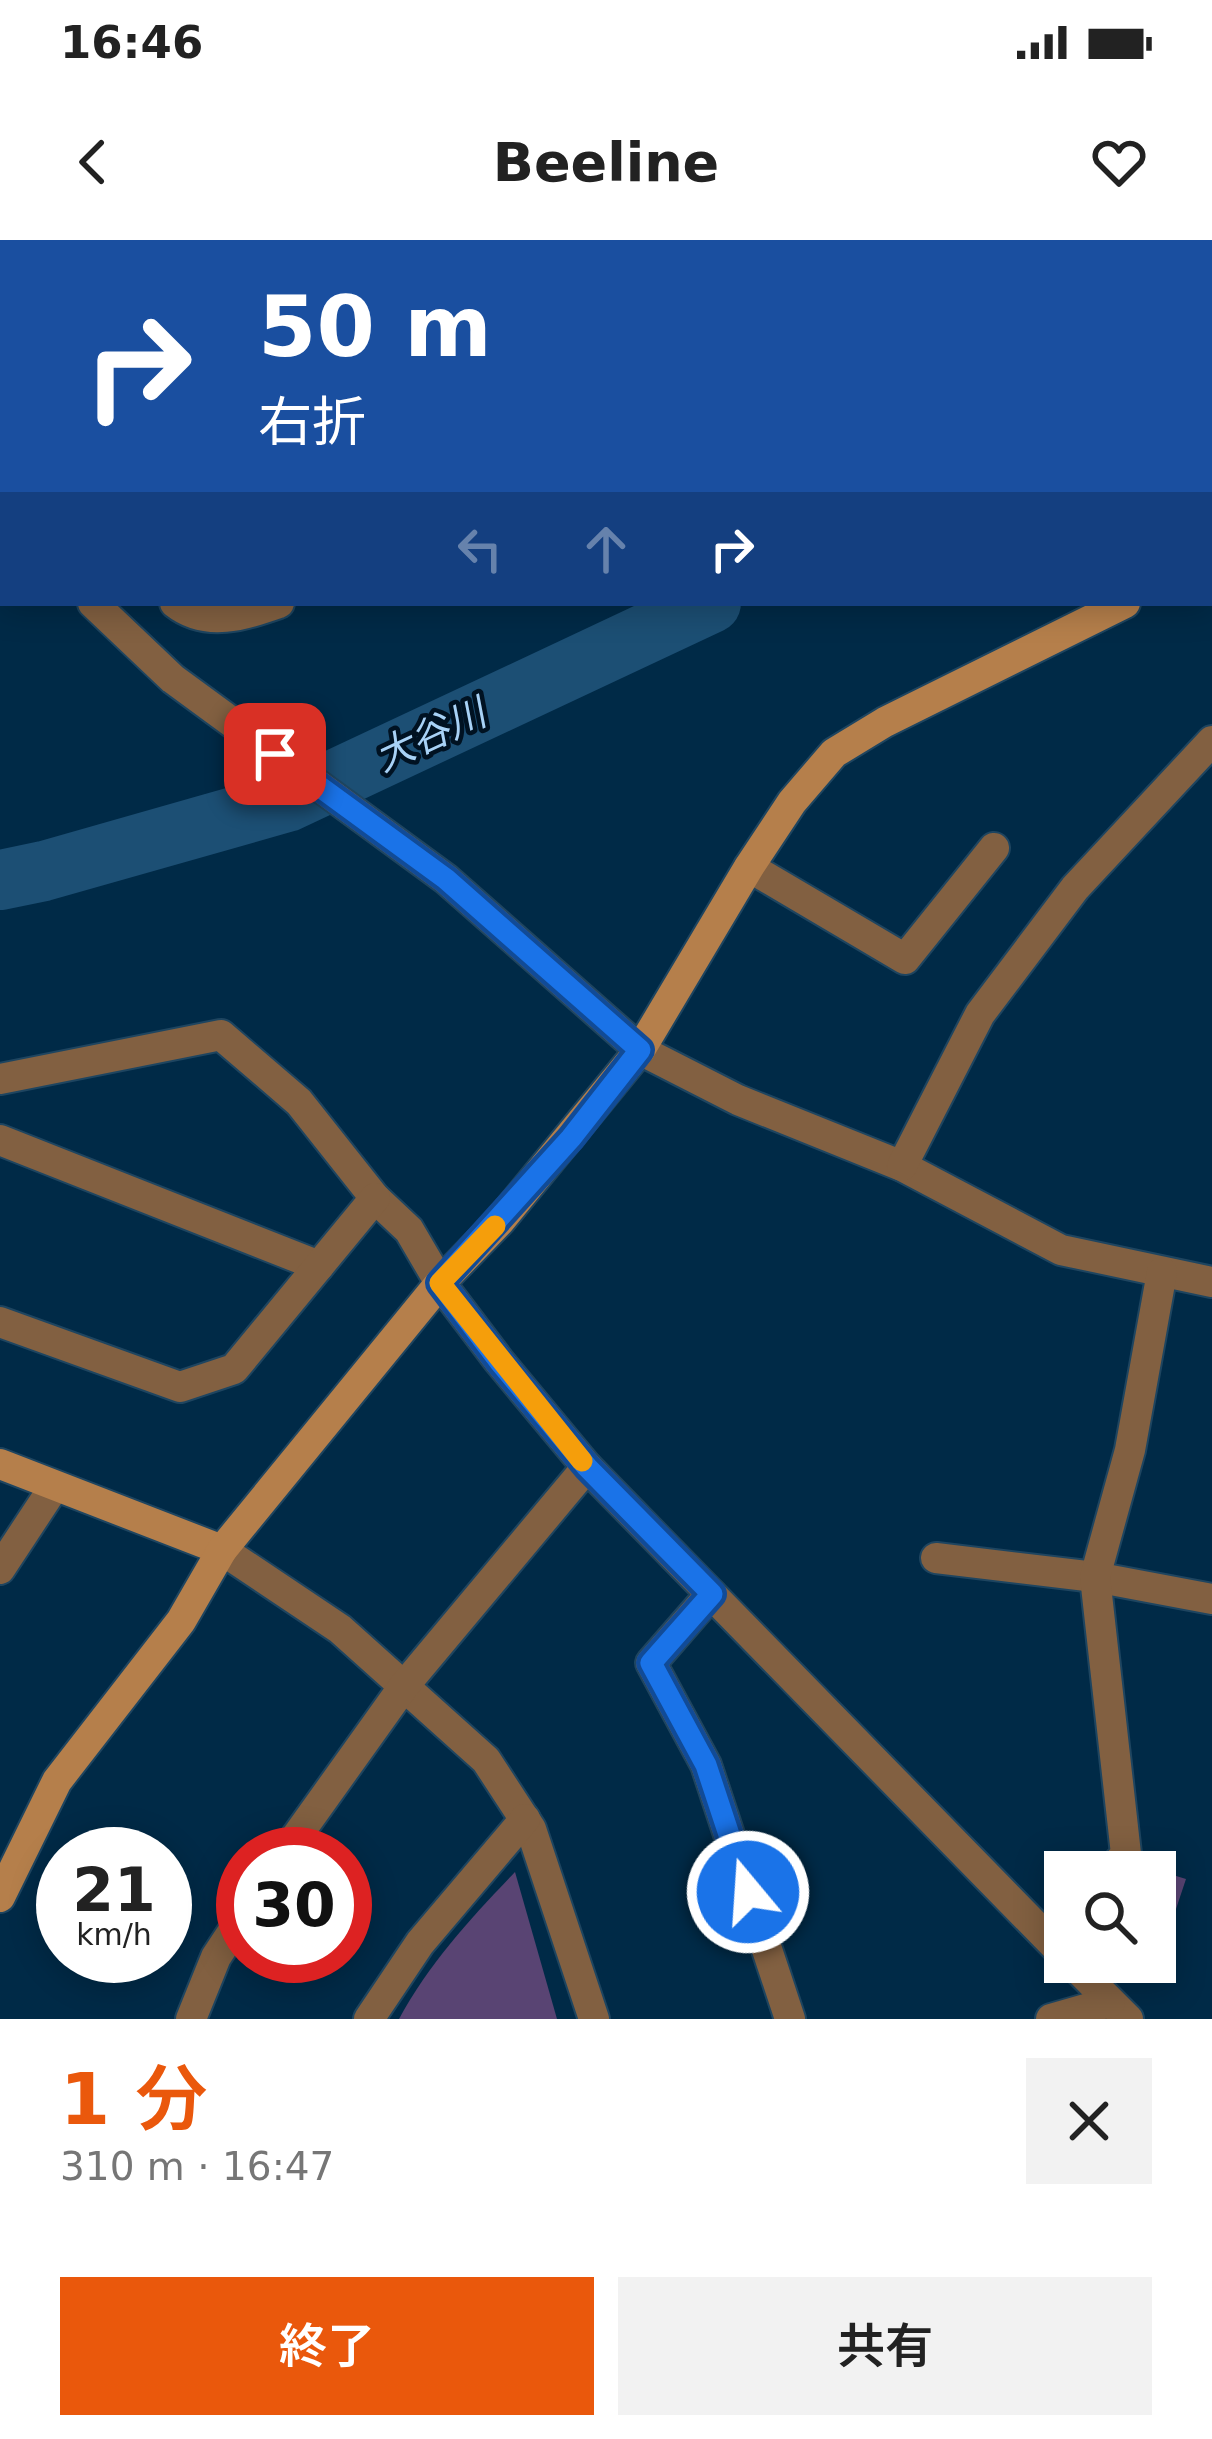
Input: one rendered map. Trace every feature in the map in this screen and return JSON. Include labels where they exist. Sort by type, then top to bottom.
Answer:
[{"type":"street","points":[[96,606],[173,680],[446,879],[640,1050],[738,1100],[902,1166],[1060,1250],[1212,1282]]},
{"type":"street","points":[[179,606],[188,613],[234,619],[271,606]]},
{"type":"street","points":[[0,1897],[57,1781],[182,1621],[222,1550],[440,1283],[514,1205],[640,1050],[749,867],[792,802],[834,753],[885,722],[1119,606]]},
{"type":"street","points":[[902,1166],[980,1014],[1075,888],[1212,741]]},
{"type":"street","points":[[749,867],[905,959],[994,848]]},
{"type":"street","points":[[0,1079],[221,1035],[299,1102],[375,1198],[409,1230],[440,1283],[587,1467],[1044,1926]]},
{"type":"street","points":[[0,1140],[319,1266]]},
{"type":"street","points":[[0,1322],[180,1387],[234,1369],[375,1198]]},
{"type":"street","points":[[1126,1851],[1095,1577],[1130,1450],[1162,1272]]},
{"type":"street","points":[[0,1464],[222,1550],[340,1629],[486,1760],[525,1819],[594,2019]]},
{"type":"street","points":[[303,1827],[404,1686],[587,1467]]},
{"type":"street","points":[[0,1569],[54,1487]]},
{"type":"street","points":[[936,1558],[1095,1577],[1212,1599]]},
{"type":"street","points":[[712,1594],[651,1663],[706,1765],[790,2019]]},
{"type":"street","points":[[369,2019],[420,1943],[525,1819]]},
{"type":"street","points":[[191,2019],[216,1957]]},
{"type":"street","points":[[1096,1983],[1119,2010]]},
{"type":"street","points":[[1051,2019],[1119,2010]]},
{"type":"shaded area","points":[[515,1872],[557,2019],[399,2019],[438,1960]]},
{"type":"shaded area","points":[[1176,1876],[1186,1879],[1176,1909]]},
{"type":"waterway","name":"大谷川","points":[[0,880],[287,802],[705,606]]},
{"type":"slow traffic","points":[[495,1226],[440,1283],[582,1461]]},
{"type":"route","points":[[275,754],[446,879],[640,1050],[500,1221],[440,1283],[587,1467],[712,1594],[651,1663],[706,1765],[748,1892]]}]
